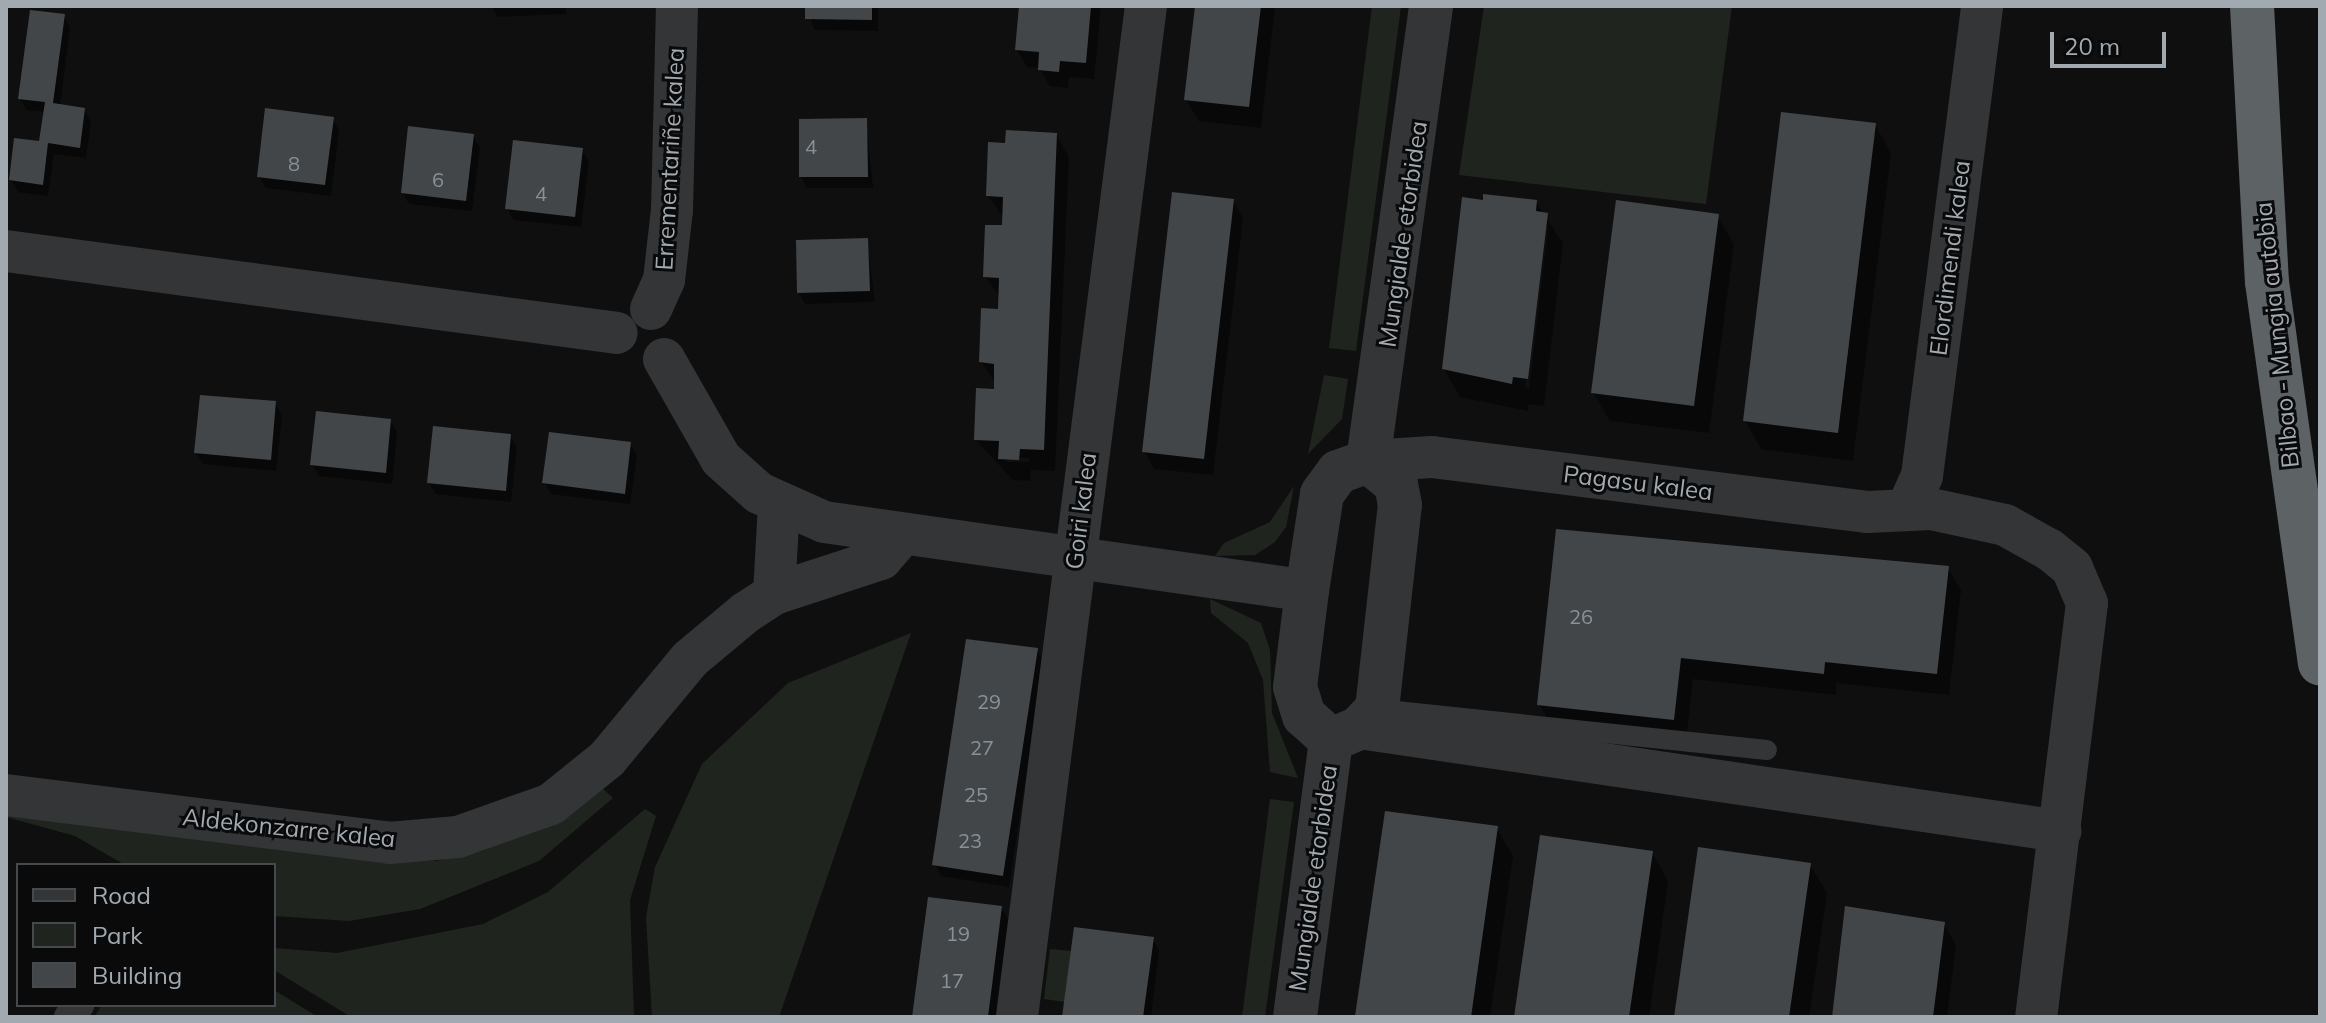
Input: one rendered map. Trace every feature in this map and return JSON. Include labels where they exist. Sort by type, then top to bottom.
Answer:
[{"type":"highway","name":"Bilbao - Mungia autobia","points":[[2252,6],[2267,282],[2320,663]]},
{"type":"street","name":"Errementariñe kalea","points":[[651,309],[664,280],[672,210],[677,6]]},
{"type":"street","name":"Goiri kalea","points":[[1017,1017],[1146,6]]},
{"type":"street","name":"Mungialde etorbidea","points":[[1368,461],[1431,6]]},
{"type":"street","name":"Elordimendi kalea","points":[[1908,507],[1922,476],[1982,6]]},
{"type":"street","points":[[6,251],[617,333]]},
{"type":"street","points":[[651,309],[672,326],[674,344],[664,359],[636,364],[621,352],[617,333],[626,317],[651,309]]},
{"type":"street","points":[[664,359],[721,459],[779,504],[899,538],[1307,591]]},
{"type":"street","name":"Pagasu kalea","points":[[1368,461],[1432,457],[1867,512],[1908,507],[2005,525],[2072,568],[2087,603],[2036,1017]]},
{"type":"street","name":"Mungialde etorbidea","points":[[1356,726],[1304,716],[1295,687],[1322,494],[1338,472],[1368,461]]},
{"type":"street","name":"Mungialde etorbidea","points":[[1295,1017],[1400,505],[1396,484],[1368,461]]},
{"type":"street","points":[[774,594],[779,504]]},
{"type":"street","name":"Aldekonzarre kalea","points":[[6,795],[389,843],[458,837],[551,804],[607,759],[690,659],[774,594],[881,559],[899,538]]},
{"type":"street","points":[[1356,726],[2060,831]]},
{"type":"lane","points":[[1356,726],[1767,750]]},
{"type":"green space","points":[[1372,6],[1401,6],[1356,351],[1329,348]]},
{"type":"green space","points":[[1484,6],[1732,6],[1706,204],[1459,175]]},
{"type":"green space","points":[[1324,375],[1348,379],[1342,419],[1308,454]]},
{"type":"green space","points":[[1294,486],[1286,527],[1275,542],[1255,555],[1215,556],[1224,543],[1270,522]]},
{"type":"green space","points":[[1210,599],[1261,623],[1270,650],[1272,713],[1298,778],[1270,772],[1263,680],[1248,643],[1211,613]]},
{"type":"green space","points":[[911,633],[779,1017],[652,1017],[646,917],[655,867],[702,764],[788,683]]},
{"type":"green space","points":[[600,786],[613,798],[539,861],[420,909],[349,921],[276,916],[276,863],[122,863],[75,836],[6,817],[6,811],[435,861],[482,851]]},
{"type":"green space","points":[[1270,799],[1294,802],[1265,1017],[1242,1017]]},
{"type":"green space","points":[[645,809],[656,816],[630,900],[634,1017],[351,1017],[276,971],[276,948],[337,953],[483,924],[548,892]]},
{"type":"green space","points":[[1050,949],[1071,951],[1065,1002],[1044,999]]},
{"type":"green space","points":[[276,991],[318,1017],[94,1017],[101,1007],[276,1007]]},
{"type":"building","points":[[805,6],[872,6],[872,20],[805,19]]},
{"type":"building","points":[[1019,6],[1091,6],[1086,63],[1060,61],[1059,72],[1038,70],[1039,52],[1015,50]]},
{"type":"building","points":[[1195,6],[1261,6],[1249,107],[1184,100]]},
{"type":"building","points":[[30,10],[65,14],[53,103],[85,108],[80,148],[48,143],[43,185],[9,180],[14,138],[39,141],[45,102],[18,99]]},
{"type":"building","points":[[265,108],[334,117],[325,185],[257,177]]},
{"type":"building","points":[[1781,112],[1876,123],[1838,433],[1743,421]]},
{"type":"building","points":[[867,118],[868,177],[799,177],[799,119]]},
{"type":"building","points":[[408,126],[474,134],[466,201],[401,193]]},
{"type":"building","points":[[1006,130],[1057,133],[1044,450],[1020,449],[1019,460],[998,459],[999,441],[974,440],[976,388],[994,389],[994,364],[979,362],[981,308],[998,309],[999,278],[983,277],[985,225],[1002,225],[1003,197],[986,196],[988,142],[1005,143]]},
{"type":"building","points":[[513,140],[583,148],[575,217],[505,209]]},
{"type":"building","points":[[1172,192],[1234,199],[1204,459],[1142,452]]},
{"type":"building","points":[[1483,194],[1537,200],[1536,211],[1548,213],[1528,379],[1513,377],[1512,384],[1442,369],[1462,197],[1483,200]]},
{"type":"building","points":[[1616,200],[1719,214],[1694,406],[1591,393]]},
{"type":"building","points":[[868,238],[870,291],[797,293],[796,240]]},
{"type":"building","points":[[200,395],[276,401],[271,460],[194,453]]},
{"type":"building","points":[[316,411],[391,419],[386,473],[310,465]]},
{"type":"building","points":[[433,426],[511,434],[506,491],[427,483]]},
{"type":"building","points":[[549,432],[631,442],[625,494],[542,483]]},
{"type":"building","points":[[1556,529],[1949,566],[1937,674],[1825,662],[1824,674],[1681,658],[1674,720],[1537,705]]},
{"type":"building","points":[[966,639],[1038,648],[1003,876],[932,865]]},
{"type":"building","points":[[1385,811],[1498,826],[1471,1017],[1355,1016]]},
{"type":"building","points":[[1540,835],[1653,851],[1629,1017],[1514,1017]]},
{"type":"building","points":[[1698,847],[1811,863],[1789,1017],[1674,1017]]},
{"type":"building","points":[[928,897],[1002,906],[988,1017],[912,1017]]},
{"type":"building","points":[[1845,906],[1945,922],[1933,1017],[1832,1017]]},
{"type":"building","points":[[1074,927],[1154,937],[1143,1017],[1062,1017]]}]
